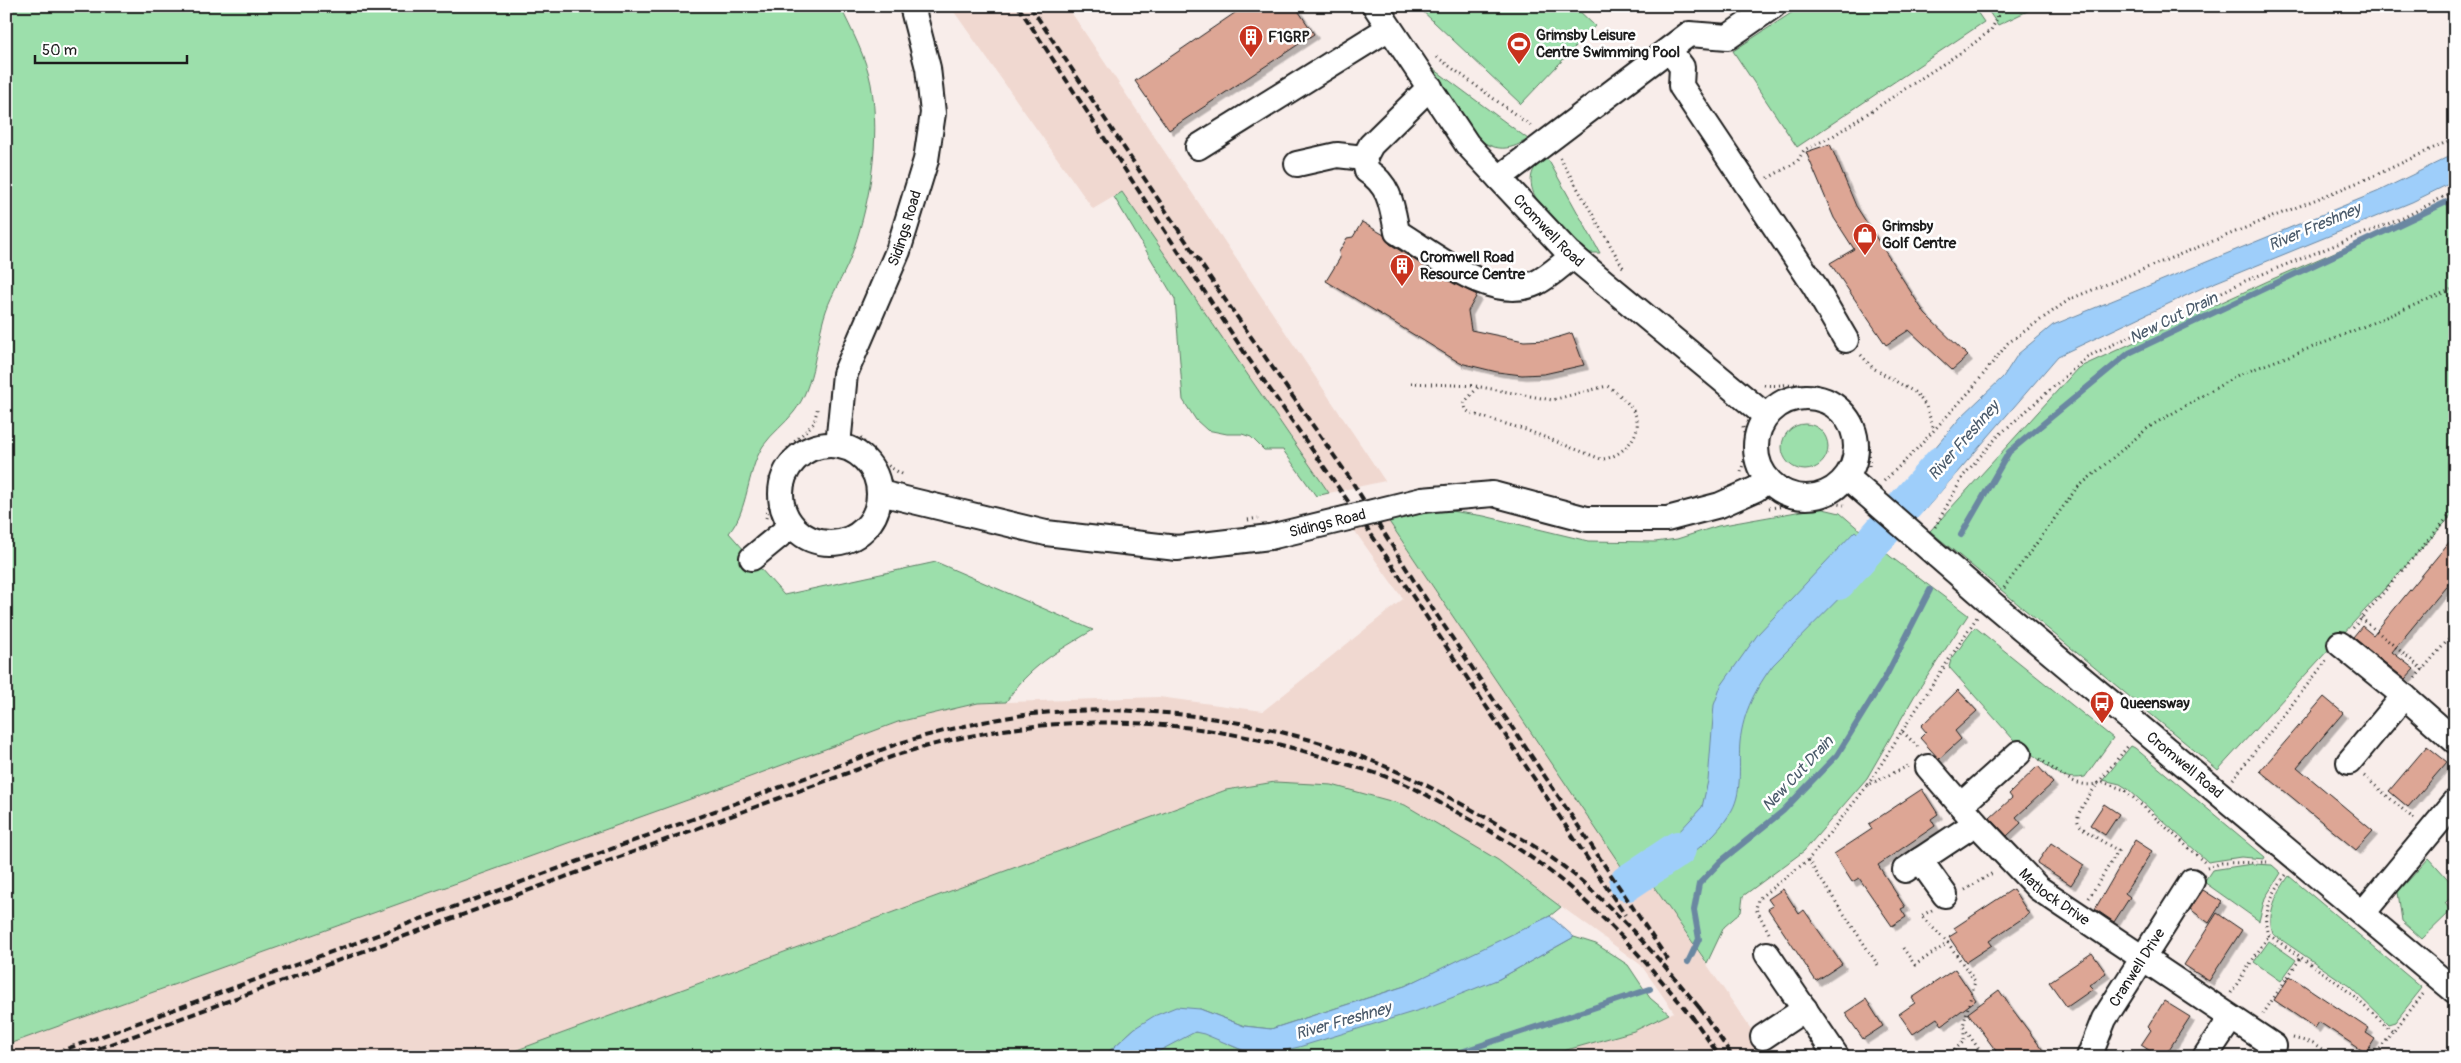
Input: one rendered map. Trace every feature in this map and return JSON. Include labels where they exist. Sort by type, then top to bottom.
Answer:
[{"type":"street","name":"Sidings Road","points":[[838,445],[845,374],[898,251],[926,160],[932,113],[928,68],[912,6]]},
{"type":"street","name":"Cromwell Road","points":[[1375,6],[1467,144],[1573,256],[1766,416]]},
{"type":"street","points":[[1499,178],[1689,34],[1728,37],[1773,6]]},
{"type":"street","points":[[1198,147],[1389,28]]},
{"type":"street","points":[[1668,50],[1682,68],[1681,86],[1814,285],[1846,340]]},
{"type":"street","points":[[1430,87],[1371,145],[1364,158],[1367,171],[1380,179],[1392,203],[1397,232],[1478,282],[1501,288],[1522,288],[1546,277],[1573,256]]},
{"type":"street","points":[[1297,164],[1337,155],[1364,158]]},
{"type":"street","points":[[1812,397],[1829,402],[1843,412],[1852,427],[1856,444],[1855,461],[1847,477],[1834,489],[1817,497],[1799,497],[1781,492],[1767,480],[1758,465],[1755,448],[1758,431],[1766,416],[1779,404],[1795,398],[1812,397]]},
{"type":"street","points":[[820,445],[838,445],[853,450],[867,461],[876,476],[880,493],[877,510],[869,525],[856,536],[835,544],[817,543],[805,538],[791,526],[782,511],[780,488],[785,472],[791,463],[804,452],[820,445]]},
{"type":"street","name":"Cromwell Road","points":[[1847,477],[1878,494],[1923,543],[1988,600],[2364,913],[2455,992]]},
{"type":"street","name":"Sidings Road","points":[[880,493],[1046,533],[1176,548],[1270,537],[1422,500],[1493,494],[1587,519],[1667,519],[1720,506],[1756,489],[1767,480]]},
{"type":"street","points":[[752,558],[791,526]]},
{"type":"street","points":[[2340,644],[2404,696],[2455,741]]},
{"type":"street","points":[[2348,762],[2404,696]]},
{"type":"street","points":[[1945,895],[1912,866],[1969,814],[2020,753]]},
{"type":"street","name":"Matlock Drive","points":[[1921,761],[2038,888],[2078,917],[2274,1046]]},
{"type":"street","points":[[2364,913],[2455,802]]},
{"type":"street","name":"Cranwell Drive","points":[[2089,1057],[2104,1019],[2192,881]]},
{"type":"street","points":[[1767,954],[1837,1057]]},
{"type":"street","points":[[1763,1038],[1805,1009]]},
{"type":"street","points":[[2205,1057],[2226,1014]]},
{"type":"path","points":[[1995,6],[1997,19]]},
{"type":"path","points":[[1768,178],[1797,162],[1804,150],[1833,136],[1969,47],[1991,30],[2004,6]]},
{"type":"path","points":[[1878,494],[1971,390],[2008,343],[2070,299],[2376,175],[2455,138]]},
{"type":"path","points":[[1923,543],[1964,476],[1998,436],[2087,357],[2245,281],[2403,218],[2455,191]]},
{"type":"path","points":[[1767,954],[1777,947],[1756,909],[1758,899],[1808,860],[1868,785],[1988,600],[2002,592],[2076,489],[2149,427],[2238,375],[2329,341],[2455,288]]},
{"type":"path","points":[[1846,340],[1873,368],[1916,393],[1926,406],[1934,430]]},
{"type":"path","points":[[1411,383],[1478,387],[1557,400],[1606,386],[1616,392],[1635,414],[1638,421],[1636,430],[1626,448],[1610,459],[1601,459],[1518,427],[1470,413],[1466,410],[1464,403],[1478,387]]},
{"type":"path","points":[[1756,383],[1772,386],[1804,384],[1827,390],[1847,403],[1861,422],[1869,444],[1869,468],[1873,473]]},
{"type":"path","points":[[764,525],[770,500],[770,478],[786,450],[814,423],[820,400]]},
{"type":"path","points":[[1736,479],[1744,464],[1747,449],[1746,433],[1740,419]]},
{"type":"path","points":[[859,433],[869,450],[894,470],[909,477]]},
{"type":"path","points":[[1877,478],[1878,494]]},
{"type":"path","points":[[1768,508],[1824,502],[1850,507]]},
{"type":"path","points":[[1239,521],[1248,520]]},
{"type":"path","points":[[2361,618],[2423,670]]},
{"type":"path","points":[[2404,696],[2455,632]]},
{"type":"path","points":[[2078,917],[2118,851],[2083,829],[2078,822],[2078,814],[2098,784],[2143,728]]},
{"type":"path","points":[[1868,785],[1921,761],[1902,730]]},
{"type":"path","points":[[2020,753],[2027,750],[2063,778],[2076,782],[2098,784],[2103,782],[2125,790],[2210,867]]},
{"type":"path","points":[[2348,762],[2430,833]]},
{"type":"path","points":[[2192,881],[2202,870],[2222,863],[2269,862],[2289,851]]},
{"type":"path","points":[[2226,1014],[2269,935],[2266,915],[2289,851]]},
{"type":"path","points":[[1808,860],[1878,965]]},
{"type":"path","points":[[2269,935],[2342,986],[2393,1032]]},
{"type":"path","points":[[1903,948],[1915,965],[1948,943],[1975,981],[1963,1026],[1964,1040],[1947,1057]]},
{"type":"path","points":[[2252,1032],[2301,957]]},
{"type":"path","points":[[2374,1057],[2436,976]]},
{"type":"path","points":[[1964,1030],[1984,1057]]},
{"type":"path","points":[[2274,1046],[2289,1037],[2313,1043],[2333,1057]]},
{"type":"shaded area","points":[[950,6],[1067,6],[1385,481],[1329,493],[1122,192],[1093,209]]},
{"type":"shaded area","points":[[1388,520],[1621,866],[1652,884],[1770,1057],[1542,1057],[1634,1031],[1674,1012],[1641,965],[1501,862],[1405,805],[1275,782],[1226,790],[498,1057],[6,1057],[6,1045],[696,797],[898,722],[978,703],[1159,697],[1263,711],[1403,599],[1354,530]]},
{"type":"green space","points":[[6,6],[840,6],[862,54],[871,84],[875,128],[872,173],[868,195],[850,259],[831,298],[822,323],[807,389],[794,412],[770,437],[757,457],[740,513],[729,533],[784,595],[936,562],[1093,630],[1034,669],[1006,702],[978,703],[898,722],[696,797],[6,1045]]},
{"type":"green space","name":"Grimsby Leisure Centre Swimming Pool","points":[[1417,6],[1574,6],[1595,26],[1521,104]]},
{"type":"green space","points":[[1802,6],[1973,6],[1984,22],[1797,147],[1733,51]]},
{"type":"green space","points":[[1985,6],[2038,6],[1998,25]]},
{"type":"green space","points":[[1419,58],[1528,139],[1520,144],[1499,148],[1486,144],[1479,139],[1472,133]]},
{"type":"green space","points":[[1543,158],[1549,161],[1600,253],[1590,253],[1555,222],[1535,197],[1531,184],[1533,171]]},
{"type":"green space","points":[[1122,192],[1329,493],[1316,496],[1283,450],[1264,450],[1251,437],[1242,434],[1227,434],[1207,430],[1196,420],[1183,400],[1175,299],[1114,197]]},
{"type":"green space","points":[[2455,200],[2455,512],[2218,770],[1930,531],[2078,368],[2268,281]]},
{"type":"green space","points":[[1801,424],[1809,424],[1818,428],[1824,434],[1828,447],[1824,460],[1818,466],[1809,470],[1801,470],[1792,466],[1786,460],[1782,451],[1782,443],[1786,434],[1792,428]]},
{"type":"green space","points":[[1819,508],[1840,513],[1891,557],[1968,615],[1915,695],[1867,778],[1804,851],[1743,896],[1741,912],[1724,927],[1707,963],[1652,884],[1640,891],[1621,866],[1388,520],[1444,510],[1484,516],[1588,541],[1655,542],[1677,539],[1718,526]]},
{"type":"green space","points":[[1975,627],[2113,738],[2085,777],[2065,777],[2021,748],[1949,667],[1951,660]]},
{"type":"green space","points":[[2131,746],[2265,857],[2264,859],[2241,857],[2208,862],[2128,789],[2120,784],[2103,780]]},
{"type":"green space","points":[[1275,782],[1332,785],[1405,805],[1498,860],[1561,907],[1550,916],[1483,950],[1405,986],[1271,1029],[1244,1026],[1200,1009],[1135,1028],[1103,1057],[498,1057],[1226,790]]},
{"type":"green space","points":[[2429,858],[2455,887],[2455,893],[2445,903],[2451,911],[2422,939],[2402,921],[2398,892]]},
{"type":"green space","points":[[2252,864],[2272,865],[2281,873],[2265,898],[2259,921],[2204,882],[2212,870]]},
{"type":"green space","points":[[2289,876],[2422,988],[2395,1022],[2388,1024],[2349,986],[2273,934],[2271,926],[2272,911],[2280,889]]},
{"type":"green space","points":[[1574,937],[1596,944],[1628,965],[1650,998],[1669,1014],[1634,1031],[1542,1057],[1148,1057],[1180,1038],[1197,1032],[1211,1035],[1241,1049],[1260,1051],[1499,979]]},
{"type":"green space","points":[[2269,941],[2296,960],[2281,981],[2254,962]]},
{"type":"water","points":[[2455,154],[2455,181],[2412,202],[2204,287],[2058,356],[1923,512],[1897,493],[1960,418],[2003,377],[2018,354],[2053,325],[2377,192]]},
{"type":"water","points":[[1855,531],[1882,555],[1773,665],[1761,683],[1751,701],[1744,721],[1740,742],[1738,794],[1732,810],[1715,833],[1693,853],[1644,888],[1626,863],[1678,833],[1702,807],[1708,781],[1714,705],[1721,686],[1758,634]]},
{"type":"water","points":[[1550,916],[1574,937],[1499,979],[1426,1008],[1281,1051],[1247,1052],[1195,1032],[1148,1057],[1103,1057],[1135,1028],[1154,1016],[1176,1007],[1200,1009],[1244,1026],[1271,1029],[1405,986]]},
{"type":"building","points":[[1245,6],[1295,6],[1314,34],[1169,130],[1135,81]]},
{"type":"building","name":"Grimsby Golf Centre","points":[[1830,144],[1856,206],[1925,314],[1968,356],[1952,370],[1909,330],[1886,345],[1830,263],[1854,249],[1834,218],[1806,152]]},
{"type":"building","name":"Cromwell Road Resource Centre","points":[[1362,222],[1384,235],[1390,244],[1438,275],[1477,295],[1468,311],[1471,330],[1524,341],[1549,340],[1572,333],[1584,365],[1544,374],[1522,375],[1497,372],[1460,363],[1326,281],[1340,258],[1339,252],[1347,238],[1353,237]]},
{"type":"building","points":[[2455,535],[2455,576],[2392,652],[2414,669],[2405,679],[2353,637],[2362,626],[2373,635]]},
{"type":"building","points":[[1958,690],[1977,711],[1955,731],[1961,739],[1939,759],[1920,738],[1926,732],[1921,726]]},
{"type":"building","points":[[2324,697],[2343,713],[2297,767],[2373,831],[2356,850],[2260,771]]},
{"type":"building","points":[[2427,746],[2447,762],[2408,807],[2389,791]]},
{"type":"building","points":[[2038,766],[2053,783],[2016,817],[2021,823],[2007,836],[1990,818],[2012,798],[2009,794]]},
{"type":"building","points":[[1922,789],[1938,814],[1931,819],[1935,826],[1878,865],[1905,907],[1901,909],[1906,917],[1892,926],[1859,878],[1852,882],[1834,854],[1872,829],[1869,824]]},
{"type":"building","points":[[2104,804],[2119,814],[2105,835],[2090,825]]},
{"type":"building","points":[[2135,840],[2152,851],[2125,893],[2130,897],[2114,922],[2095,909]]},
{"type":"building","points":[[2051,843],[2084,865],[2071,885],[2037,863]]},
{"type":"building","points":[[1783,889],[1799,914],[1804,910],[1842,964],[1816,981],[1768,909],[1773,906],[1768,899]]},
{"type":"building","points":[[2013,889],[2029,914],[1989,941],[1992,945],[1966,962],[1949,937],[1957,932],[1954,928]]},
{"type":"building","points":[[2203,890],[2222,902],[2209,923],[2190,909]]},
{"type":"building","points":[[2217,913],[2242,930],[2209,981],[2184,965]]},
{"type":"building","points":[[2092,953],[2106,973],[2089,985],[2093,989],[2067,1007],[2049,982]]},
{"type":"building","points":[[1955,969],[1976,1000],[1942,1025],[1937,1018],[1913,1034],[1899,1014],[1915,1003],[1912,998]]},
{"type":"building","points":[[2290,976],[2369,1029],[2366,1033],[2375,1039],[2366,1053],[2319,1022],[2315,1028],[2274,1000]]},
{"type":"building","points":[[1999,990],[2048,1057],[2001,1057],[1968,1013]]},
{"type":"building","points":[[1866,999],[1883,1026],[1863,1039],[1845,1013]]},
{"type":"building","points":[[2164,1001],[2190,1017],[2164,1057],[2160,1057],[2141,1045],[2151,1030],[2148,1027]]},
{"type":"waterway","name":"New Cut Drain","points":[[1961,535],[2009,452],[2129,353],[2455,198]]},
{"type":"waterway","name":"River Freshney","points":[[1838,582],[1941,464]]},
{"type":"waterway","name":"New Cut Drain","points":[[1688,962],[1699,939],[1694,910],[1699,884],[1721,861],[1783,811],[1837,755],[1886,676],[1930,590]]},
{"type":"waterway","name":"River Freshney","points":[[1627,883],[1678,849]]},
{"type":"waterway","name":"New Cut Drain","points":[[1446,1057],[1650,989]]},
{"type":"railway","points":[[1018,6],[1244,352],[1382,550],[1625,915]]},
{"type":"railway","points":[[1030,6],[1219,291],[1351,480],[1416,584],[1670,963]]},
{"type":"railway","points":[[45,1057],[900,743],[946,730],[993,720],[1070,711],[1117,710],[1165,713],[1261,727],[1308,739],[1353,754],[1415,780],[1511,832],[1579,879],[1659,959],[1702,1011]]},
{"type":"railway","points":[[76,1057],[891,757],[945,742],[998,731],[1053,724],[1107,722],[1216,731],[1269,742],[1367,770],[1414,788],[1502,838],[1572,889],[1627,942],[1694,1020]]},
{"type":"railway","points":[[1699,1007],[1733,1057]]},
{"type":"railway","points":[[1691,1015],[1720,1057]]},
{"type":"place","name":"F1GRP","points":[[1251,58]]},
{"type":"place","name":"Grimsby Leisure Centre Swimming Pool","points":[[1519,65]]},
{"type":"place","name":"Grimsby Golf Centre","points":[[1865,256]]},
{"type":"place","name":"Cromwell Road Resource Centre","points":[[1402,287]]},
{"type":"place","name":"Queensway","points":[[2102,724]]}]
